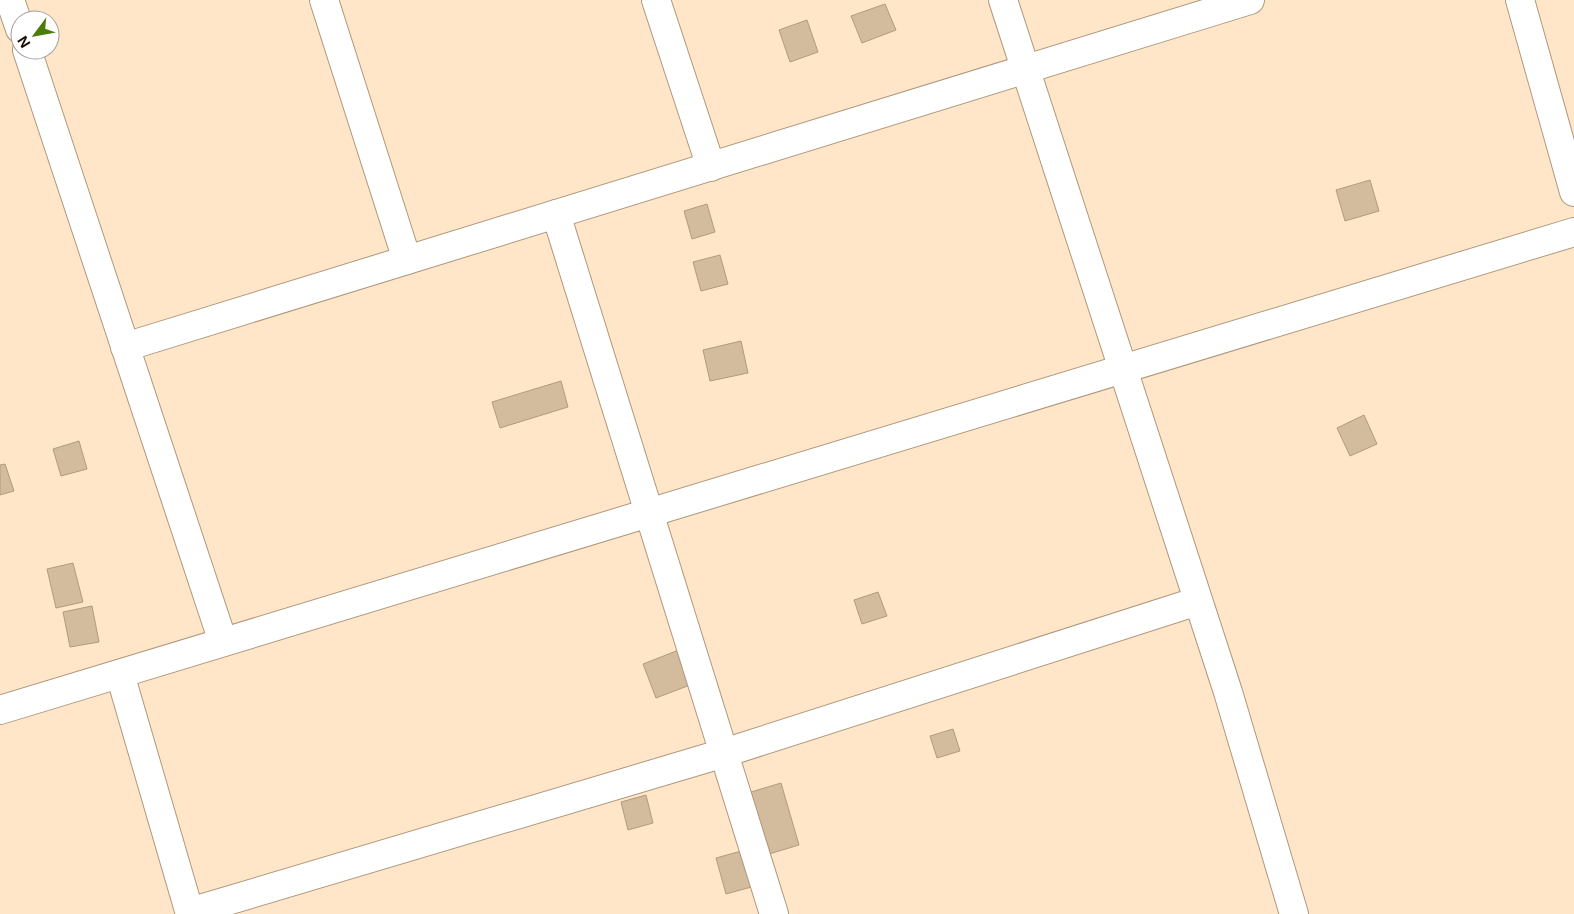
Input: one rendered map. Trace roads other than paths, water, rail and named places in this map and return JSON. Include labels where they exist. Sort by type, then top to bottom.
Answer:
[{"type":"street","points":[[324,0],[408,260]]},
{"type":"street","points":[[656,0],[711,166]]},
{"type":"street","points":[[1003,0],[1228,692],[1294,914]]},
{"type":"street","points":[[125,347],[1250,0]]},
{"type":"street","points":[[1520,0],[1574,192]]},
{"type":"street","points":[[30,60],[222,642]]},
{"type":"street","points":[[556,214],[774,914]]},
{"type":"street","points":[[0,710],[1574,232]]},
{"type":"street","points":[[120,674],[190,913],[724,753],[1198,601]]}]
